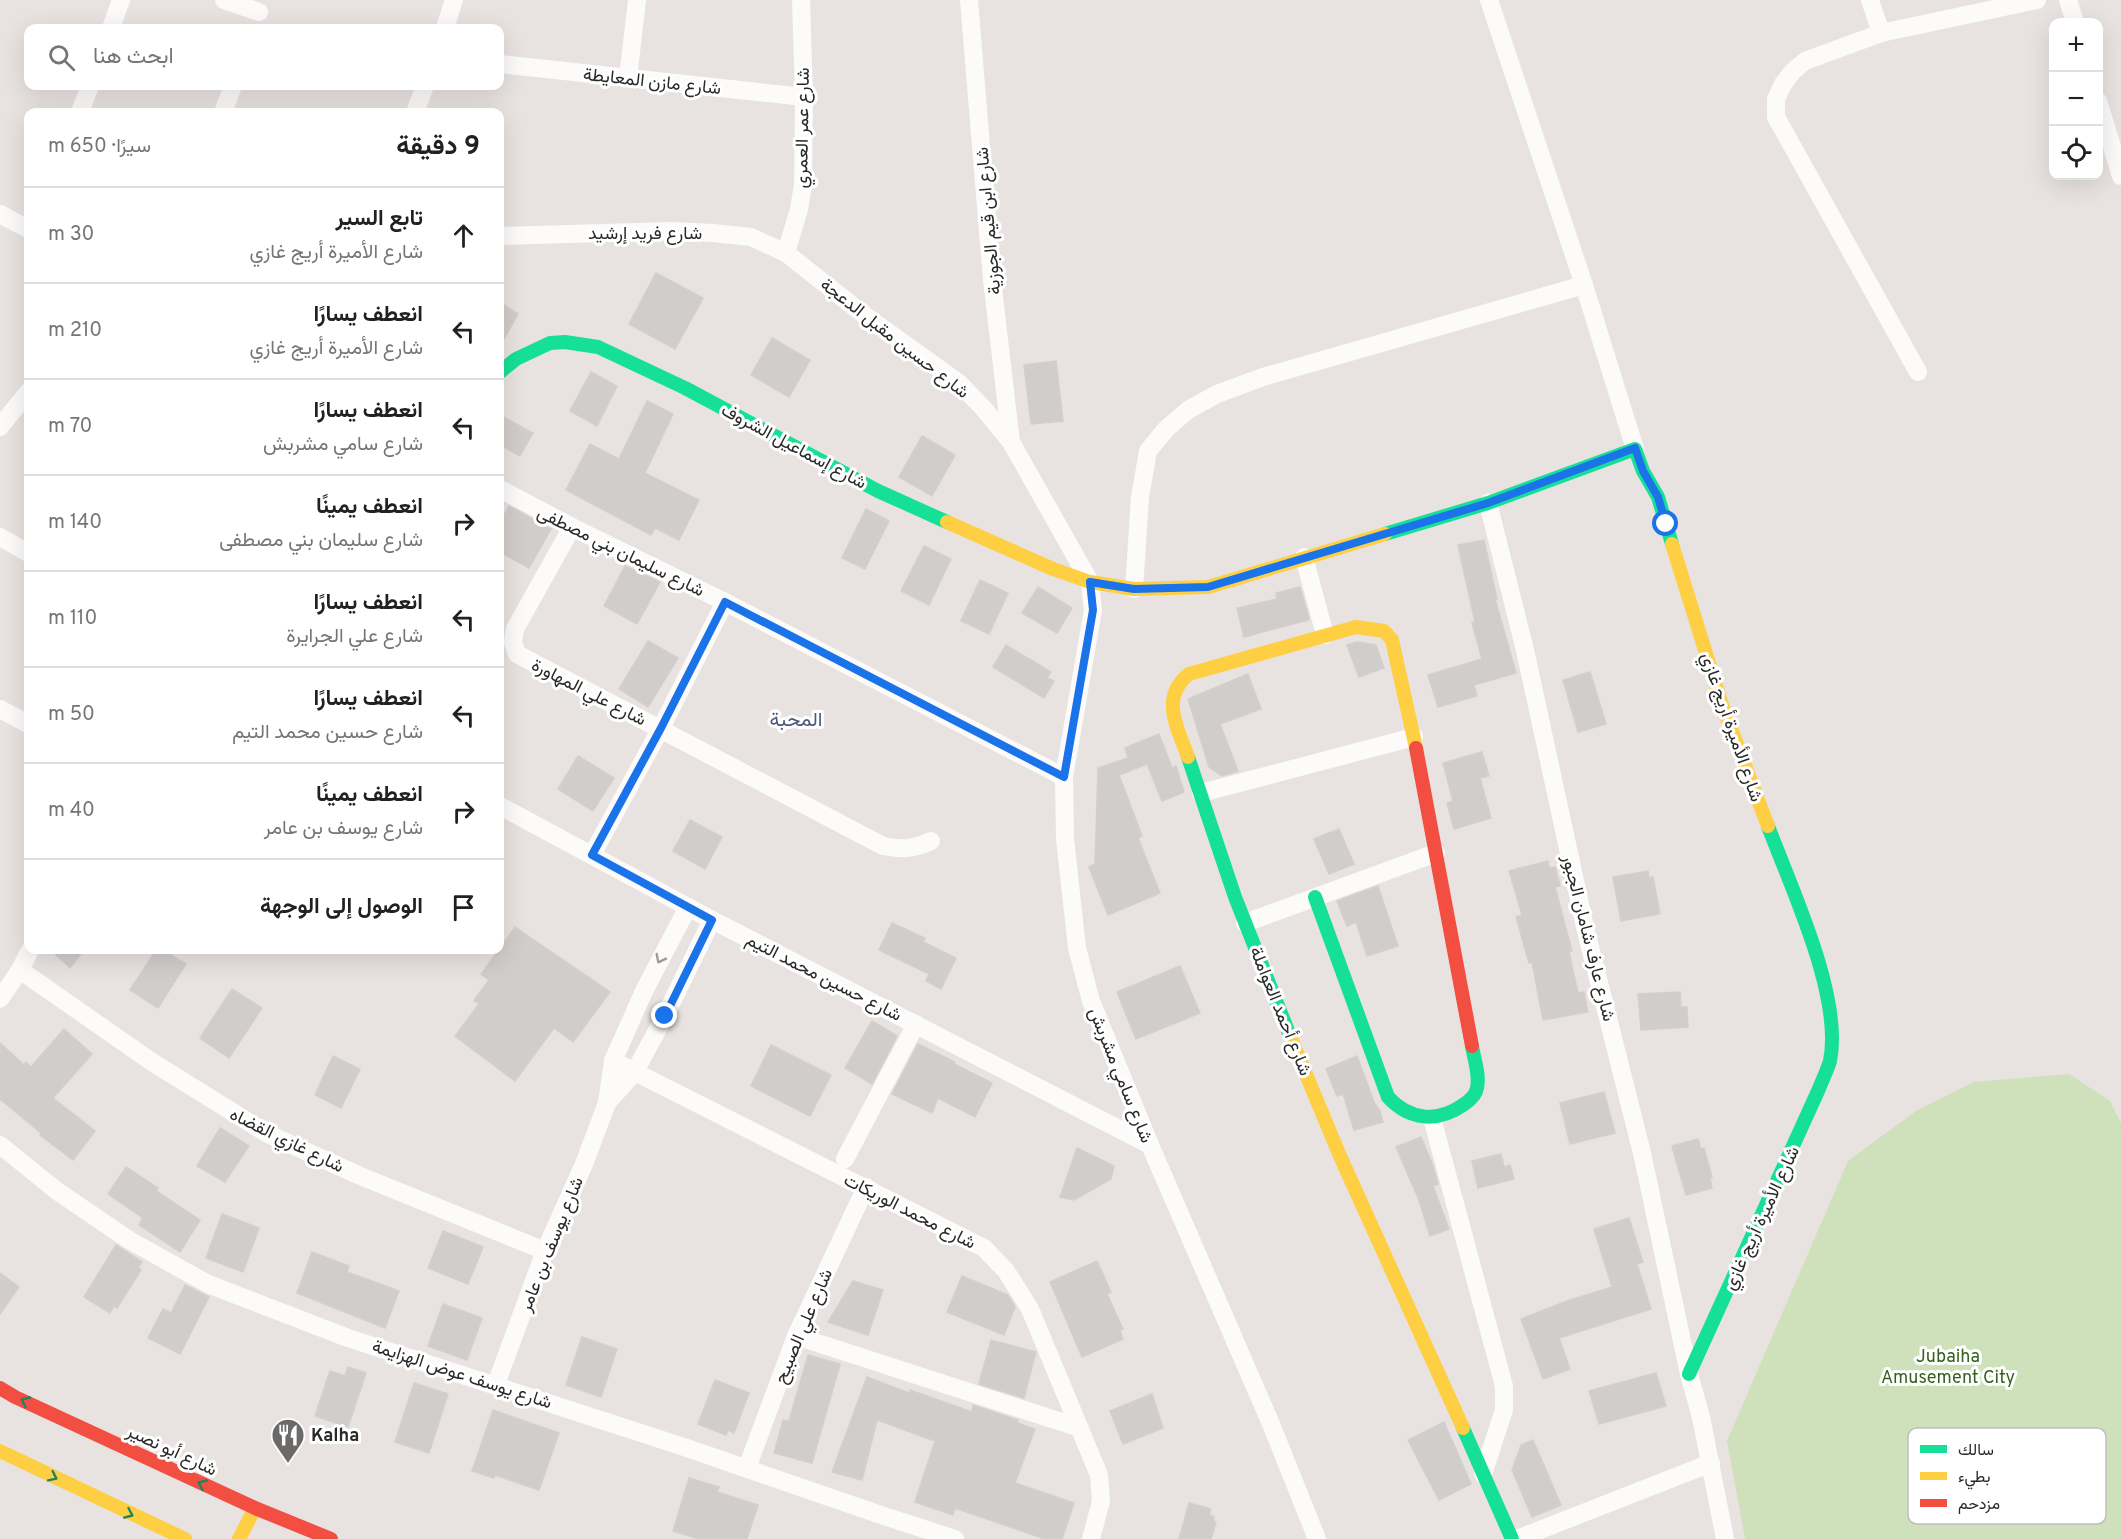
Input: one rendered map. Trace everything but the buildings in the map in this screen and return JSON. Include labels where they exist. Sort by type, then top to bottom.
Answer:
[{"type":"street","points":[[112,24],[121,0]]},
{"type":"street","points":[[224,0],[258,13]]},
{"type":"street","points":[[446,24],[454,0]]},
{"type":"street","points":[[628,78],[637,0]]},
{"type":"street","name":"شارع عمر العمري","points":[[786,254],[799,209],[803,185],[804,97],[801,0]]},
{"type":"street","name":"شارع ابن قيم الجوزية","points":[[969,0],[992,280],[1011,442]]},
{"type":"street","points":[[1090,582],[1134,589],[1208,587],[1488,503],[1635,448],[1584,285],[1489,0]]},
{"type":"street","points":[[1870,0],[1881,33]]},
{"type":"street","points":[[1918,372],[1776,117],[1776,99],[1792,72],[1805,61],[1881,33],[2037,0]]},
{"type":"street","points":[[2068,0],[2074,18]]},
{"type":"street","name":"شارع مازن المعايطة","points":[[504,64],[804,97]]},
{"type":"street","points":[[82,108],[88,90]]},
{"type":"street","points":[[225,108],[231,90]]},
{"type":"street","points":[[417,108],[423,90]]},
{"type":"street","points":[[2103,117],[2121,176]]},
{"type":"street","points":[[0,214],[24,226]]},
{"type":"street","name":"شارع فريد إرشيد","points":[[504,236],[672,231],[714,233],[751,237],[786,254]]},
{"type":"street","name":"شارع حسين مقبل الدعجة","points":[[786,254],[863,314],[958,383],[984,408],[1011,442],[1090,582]]},
{"type":"street","points":[[1134,589],[1140,497],[1148,451],[1166,429],[1188,410],[1217,394],[1263,377],[1584,285]]},
{"type":"street","name":"شارع إسماعيل الشروف","points":[[504,369],[516,359],[550,343],[565,342],[598,347],[685,388],[878,492],[1053,569],[1090,582]]},
{"type":"street","points":[[0,427],[24,397]]},
{"type":"street","name":"شارع الأميرة أريج غازي","points":[[1635,448],[1643,471],[1658,497],[1722,705],[1818,960],[1828,999],[1830,1060],[1689,1374]]},
{"type":"street","name":"شارع سليمان بني مصطفى","points":[[504,491],[1064,777]]},
{"type":"street","name":"شارع عارف شامان الجبور","points":[[1488,503],[1525,651],[1585,927],[1642,1153],[1689,1374]]},
{"type":"street","name":"شارع علي المهاورة","points":[[572,527],[515,629],[513,642],[516,654],[661,728]]},
{"type":"street","points":[[0,537],[24,551]]},
{"type":"street","points":[[1304,557],[1325,635]]},
{"type":"street","name":"شارع سامي مشربش","points":[[1090,582],[1093,610],[1064,777],[1065,839],[1077,948],[1091,1001],[1150,1145],[1271,1424],[1317,1539]]},
{"type":"street","points":[[592,855],[661,728],[725,602]]},
{"type":"street","name":"شارع أحمد العواملة","points":[[1431,1119],[1454,1111],[1469,1101],[1477,1091],[1478,1080],[1414,737],[1392,640],[1384,631],[1356,627],[1189,674],[1175,686],[1172,700],[1173,713],[1245,923],[1346,1169],[1512,1539]]},
{"type":"street","points":[[1,713],[24,722]]},
{"type":"street","points":[[661,728],[883,846],[911,848],[931,841]]},
{"type":"street","points":[[1201,793],[1414,737]]},
{"type":"street","name":"شارع حسين محمد التيم","points":[[504,808],[712,920],[1150,1145]]},
{"type":"street","points":[[1245,923],[1436,853]]},
{"type":"street","points":[[1315,897],[1388,1097],[1404,1111],[1431,1119],[1504,1386],[1504,1410],[1483,1474]]},
{"type":"street","name":"شارع يوسف بن عامر","points":[[496,1384],[545,1251],[584,1164],[607,1103],[613,1061],[644,991],[688,907]]},
{"type":"street","name":"شارع يوسف بن عامر","points":[[607,1103],[634,1073],[712,920]]},
{"type":"street","points":[[0,999],[28,954]]},
{"type":"street","name":"شارع غازي القضاه","points":[[20,970],[162,1069],[268,1134],[358,1175],[545,1251]]},
{"type":"street","points":[[845,1159],[916,1024]]},
{"type":"street","name":"شارع محمد الوريكات","points":[[613,1061],[984,1248],[1006,1271],[1030,1309],[1099,1475],[1101,1501],[1090,1539]]},
{"type":"street","name":"شارع يوسف عوض الهزايمة","points":[[0,1145],[57,1191],[129,1240],[208,1284],[348,1338],[496,1384],[956,1539]]},
{"type":"street","name":"شارع علي الصبيح","points":[[747,1467],[796,1336],[866,1187]]},
{"type":"street","points":[[796,1336],[1080,1428]]},
{"type":"street","points":[[1689,1374],[1701,1417],[1725,1539]]},
{"type":"street","name":"شارع أبو نصير","points":[[0,1388],[255,1508],[279,1525],[331,1539]]},
{"type":"street","points":[[0,1451],[185,1539]]},
{"type":"street","points":[[1517,1539],[1711,1463]]},
{"type":"street","points":[[239,1539],[255,1508]]},
{"type":"street","points":[[151,1523],[162,1539]]},
{"type":"green space","name":"Jubaiha Amusement City","points":[[2069,1074],[2110,1101],[2121,1123],[2121,1539],[1745,1539],[1727,1441],[1848,1161],[1916,1111],[1974,1082]]},
{"type":"traffic: fast","points":[[504,369],[516,359],[550,343],[565,342],[598,347],[685,388],[878,491],[947,522]]},
{"type":"traffic: fast","points":[[1385,534],[1488,503],[1635,449],[1643,471],[1658,497],[1672,544]]},
{"type":"traffic: fast","points":[[1188,757],[1235,897],[1290,1036]]},
{"type":"traffic: fast","points":[[1689,1374],[1830,1061],[1832,1035],[1822,974],[1801,910],[1768,826]]},
{"type":"traffic: fast","points":[[1315,897],[1388,1097],[1396,1105],[1414,1114],[1433,1116],[1453,1111],[1470,1100],[1478,1083],[1472,1046]]},
{"type":"traffic: fast","points":[[1463,1428],[1512,1539]]},
{"type":"traffic: slow","points":[[947,522],[1053,569],[1090,582],[1134,589],[1208,587],[1385,534]]},
{"type":"traffic: slow","points":[[1672,544],[1722,705],[1768,826]]},
{"type":"traffic: slow","points":[[1188,757],[1176,724],[1173,703],[1180,683],[1189,674],[1356,627],[1384,631],[1392,640],[1416,748]]},
{"type":"traffic: slow","points":[[1290,1036],[1340,1156],[1463,1428]]},
{"type":"traffic: slow","points":[[0,1451],[185,1539]]},
{"type":"traffic: slow","points":[[239,1539],[255,1508]]},
{"type":"traffic: jam","points":[[1416,748],[1472,1046]]},
{"type":"traffic: jam","points":[[0,1388],[255,1508],[331,1539]]},
{"type":"place","name":"Kalha","points":[[288,1464]]},
{"type":"district","name":"المحبة","points":[[796,719]]},
{"type":"route","points":[[665,1016],[712,920],[592,855],[661,728],[725,602],[1064,777],[1093,610],[1090,582],[1134,589],[1208,587],[1488,503],[1635,448],[1643,471],[1658,497],[1666,524]]}]
